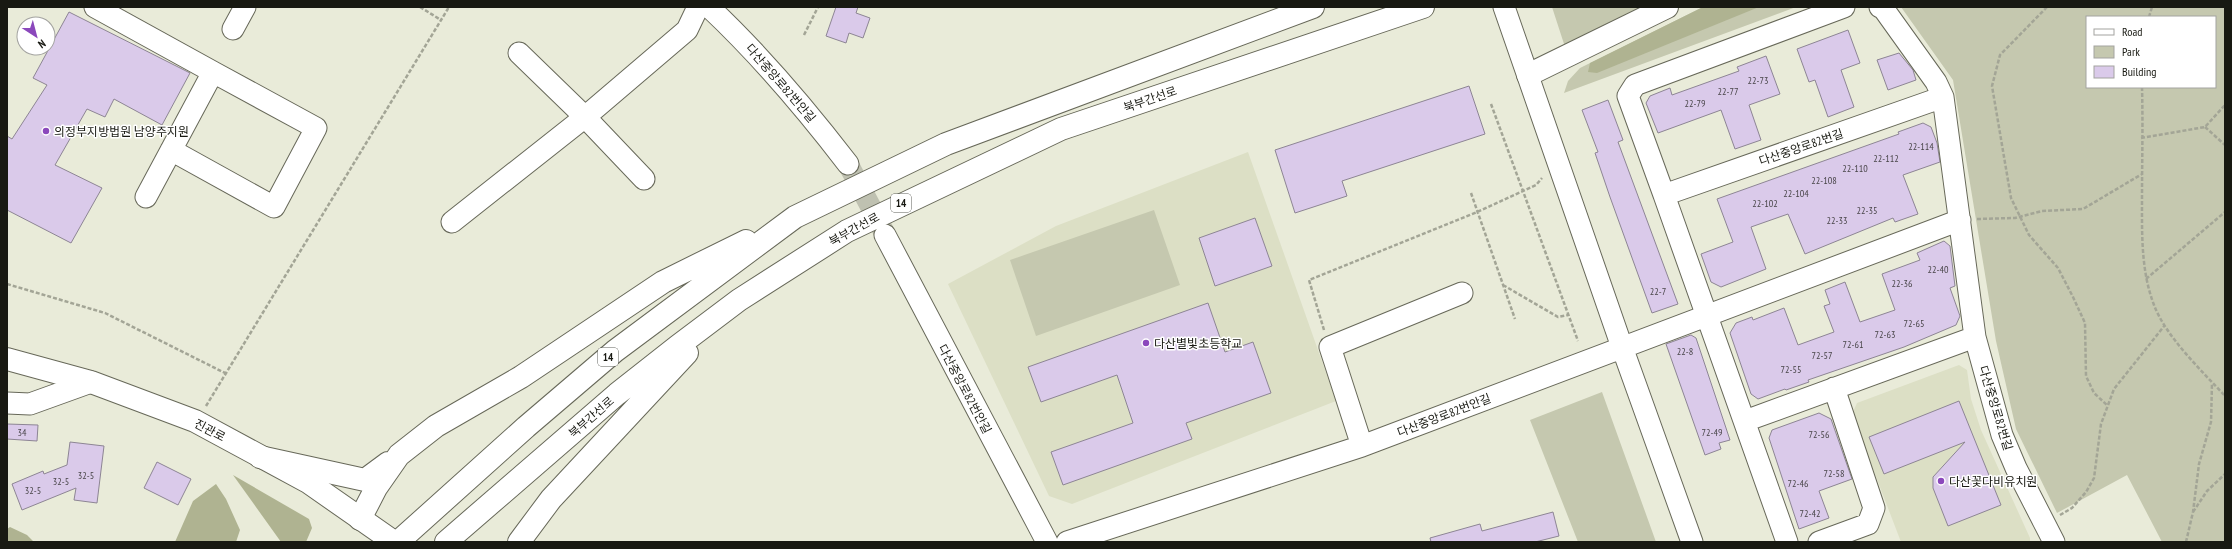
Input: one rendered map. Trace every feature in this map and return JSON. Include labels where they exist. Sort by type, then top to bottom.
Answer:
[{"type":"main road","name":"14","points":[[398,542],[615,351],[796,217],[946,144],[1313,7]]},
{"type":"main road","name":"북부간선로","points":[[451,538],[617,394],[739,300],[847,231],[903,202],[1061,130],[1423,7]]},
{"type":"main road","points":[[1528,75],[1667,7]]},
{"type":"main road","points":[[260,457],[365,480],[436,426],[521,377],[663,282],[796,217]]},
{"type":"main road","points":[[520,542],[551,499],[739,300]]},
{"type":"main road","name":"진관로","points":[[7,359],[91,382],[195,421],[308,482],[394,542]]},
{"type":"main road","points":[[360,519],[376,488],[399,455]]},
{"type":"street","points":[[95,7],[316,128],[274,207],[172,150]]},
{"type":"street","points":[[233,29],[245,7]]},
{"type":"street","points":[[452,222],[585,117],[686,30],[698,7]]},
{"type":"street","name":"다산중앙로82번안길","points":[[709,7],[738,35],[800,102],[848,164]]},
{"type":"street","points":[[1504,7],[1622,347],[1692,542]]},
{"type":"street","points":[[1787,542],[1628,96],[1636,85],[1844,7]]},
{"type":"street","points":[[1880,7],[1883,8],[1936,82],[1943,97]]},
{"type":"street","points":[[519,53],[585,117],[644,179]]},
{"type":"street","points":[[146,197],[213,72]]},
{"type":"street","name":"다산중앙로82번길","points":[[1664,195],[1943,97],[1975,337],[2002,435],[2016,468],[2050,533]]},
{"type":"street","points":[[1622,347],[1708,317],[1960,220]]},
{"type":"street","name":"다산중앙로82번안길","points":[[885,234],[1047,542]]},
{"type":"street","points":[[1362,446],[1330,347],[1462,293]]},
{"type":"street","points":[[1745,422],[1975,337]]},
{"type":"street","name":"다산중앙로82번안길","points":[[1067,542],[1362,446],[1622,347]]},
{"type":"street","points":[[7,403],[30,404],[91,382]]},
{"type":"street","points":[[1819,542],[1868,524],[1874,508],[1834,388]]},
{"type":"path","points":[[420,7],[441,20]]},
{"type":"path","points":[[195,421],[227,374],[449,7]]},
{"type":"path","points":[[804,35],[818,7]]},
{"type":"path","points":[[2047,7],[2000,55],[1992,86],[2011,198],[2029,235],[2058,268],[2082,316],[2085,323],[2086,376],[2094,393],[2108,406]]},
{"type":"path","points":[[2142,88],[2142,242],[2146,278],[2154,306],[2165,325],[2190,359],[2225,396]]},
{"type":"path","points":[[1491,104],[1578,341]]},
{"type":"path","points":[[2141,138],[2206,127],[2225,105]]},
{"type":"path","points":[[2206,127],[2225,145]]},
{"type":"path","points":[[1960,220],[2020,216],[2042,211],[2083,209],[2142,174]]},
{"type":"path","points":[[1330,347],[1309,280],[1477,212],[1536,185],[1542,178]]},
{"type":"path","points":[[1471,193],[1515,319]]},
{"type":"path","points":[[2146,278],[2225,212]]},
{"type":"path","points":[[7,284],[105,313],[227,374]]},
{"type":"path","points":[[1503,285],[1558,317],[1568,316]]},
{"type":"path","points":[[2050,533],[2086,492],[2094,478],[2101,424],[2114,389],[2165,325]]},
{"type":"path","points":[[2186,542],[2193,512],[2199,464],[2211,422],[2212,382]]},
{"type":"path","points":[[2193,512],[2207,491],[2225,474]]},
{"type":"shaded area","points":[[1703,7],[1759,7],[1597,73],[1588,72],[1590,63]]},
{"type":"shaded area","name":"다산별빛초등학교","points":[[1248,152],[1336,401],[1072,504],[1049,496],[948,284],[1056,226]]},
{"type":"shaded area","name":"다산꽃다비유치원","points":[[1959,365],[1967,370],[1971,399],[1981,430],[2030,538],[2030,542],[1901,542],[1852,414],[1857,403]]},
{"type":"shaded area","points":[[233,475],[309,519],[312,528],[306,542],[281,542]]},
{"type":"shaded area","points":[[216,484],[226,499],[240,530],[236,542],[175,542],[193,501]]},
{"type":"shaded area","points":[[10,527],[27,535],[34,542],[7,542],[7,529]]},
{"type":"green space","points":[[1552,7],[1644,7],[1565,47]]},
{"type":"green space","points":[[1703,7],[1796,7],[1564,93],[1568,81],[1580,68]]},
{"type":"green space","points":[[1901,7],[2225,7],[2225,542],[2162,542],[2127,475],[2057,513],[2016,429],[1996,341],[1953,80]]},
{"type":"green space","points":[[1154,210],[1180,285],[1036,336],[1010,260]]},
{"type":"green space","points":[[1602,392],[1656,542],[1578,542],[1530,420]]},
{"type":"building","points":[[836,7],[858,7],[856,13],[870,18],[863,38],[849,33],[846,43],[826,36]]},
{"type":"building","name":"의정부지방법원 남양주지원","points":[[69,12],[190,73],[162,125],[114,99],[105,117],[87,109],[55,165],[102,188],[71,243],[7,210],[7,136],[12,139],[47,85],[33,78],[45,56],[56,56],[56,36]]},
{"type":"building","points":[[1848,30],[1860,63],[1841,70],[1854,107],[1828,117],[1815,80],[1809,82],[1797,49]]},
{"type":"building","points":[[1899,53],[1913,70],[1916,80],[1888,90],[1877,60]]},
{"type":"building","points":[[1766,56],[1780,94],[1749,105],[1761,140],[1735,149],[1721,110],[1658,133],[1646,103],[1650,96],[1670,88],[1672,95],[1739,71],[1737,67]]},
{"type":"building","points":[[1469,86],[1485,134],[1342,181],[1347,196],[1295,213],[1275,150]]},
{"type":"building","points":[[1608,100],[1623,140],[1618,142],[1678,304],[1652,313],[1610,197],[1595,153],[1598,152],[1582,110]]},
{"type":"building","points":[[1923,123],[1931,127],[1937,143],[1940,162],[1903,175],[1918,214],[1895,222],[1893,218],[1805,254],[1788,214],[1751,227],[1766,269],[1721,287],[1711,282],[1701,254],[1733,242],[1717,199],[1899,134],[1898,132]]},
{"type":"building","points":[[1255,218],[1272,266],[1215,286],[1199,238]]},
{"type":"building","points":[[1944,241],[1950,246],[1955,286],[1950,288],[1960,316],[1956,325],[1904,347],[1808,380],[1809,382],[1786,390],[1785,389],[1758,399],[1751,394],[1730,333],[1736,323],[1752,317],[1753,320],[1784,308],[1798,345],[1834,332],[1824,306],[1830,304],[1825,290],[1845,282],[1860,322],[1895,310],[1882,274],[1920,260],[1917,253]]},
{"type":"building","points":[[1208,303],[1225,352],[1253,342],[1271,393],[1186,423],[1192,439],[1063,485],[1051,452],[1133,423],[1117,375],[1041,402],[1028,367]]},
{"type":"building","points":[[1691,335],[1696,338],[1730,440],[1719,443],[1721,449],[1705,455],[1666,344]]},
{"type":"building","name":"다산꽃다비유치원","points":[[1959,401],[2001,505],[1948,526],[1933,488],[1933,477],[1965,442],[1884,474],[1869,437]]},
{"type":"building","points":[[1819,413],[1831,419],[1852,479],[1819,491],[1829,518],[1799,529],[1769,438],[1772,430]]},
{"type":"building","points":[[7,424],[38,425],[37,441],[7,439]]},
{"type":"building","points":[[70,442],[104,446],[97,503],[74,500],[76,488],[22,510],[12,484],[43,471],[44,474],[67,465]]},
{"type":"building","points":[[157,462],[191,479],[178,505],[144,488]]},
{"type":"building","points":[[1553,512],[1559,536],[1535,542],[1431,542],[1430,538],[1480,524],[1482,531]]},
{"type":"tunnel","points":[[848,164],[884,232]]},
{"type":"place","name":"의정부지방법원 남양주지원","points":[[46,131]]},
{"type":"place","name":"다산별빛초등학교","points":[[1146,343]]},
{"type":"place","name":"다산꽃다비유치원","points":[[1941,481]]}]
